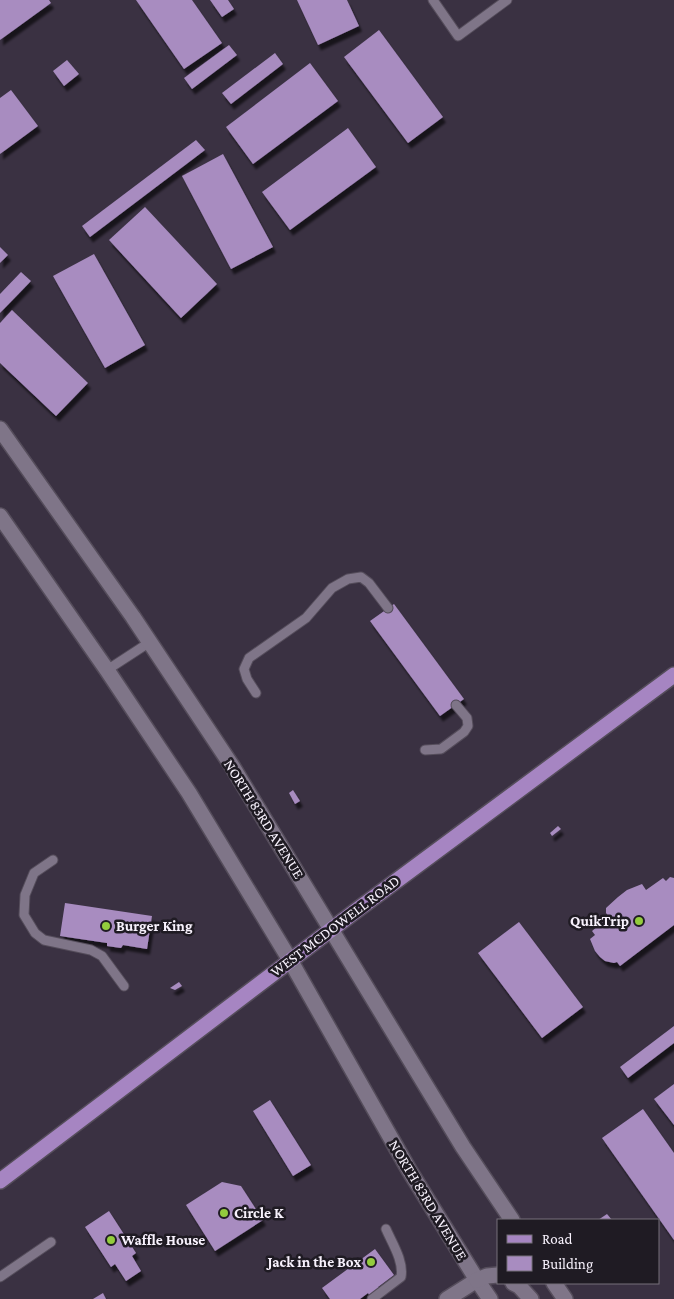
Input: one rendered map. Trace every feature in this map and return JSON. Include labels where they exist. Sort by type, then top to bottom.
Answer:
[{"type":"main road","name":"NORTH 83RD AVENUE","points":[[0,429],[150,642],[232,766],[463,1147],[511,1219]]},
{"type":"main road","name":"NORTH 83RD AVENUE","points":[[0,516],[173,766],[290,960],[409,1170],[489,1299]]},
{"type":"main road","name":"WEST MCDOWELL ROAD","points":[[0,1181],[290,960],[674,675]]},
{"type":"main road","points":[[446,1299],[476,1280],[497,1275]]},
{"type":"main road","points":[[515,1284],[531,1299]]},
{"type":"main road","points":[[555,1284],[565,1299]]},
{"type":"lane","points":[[433,0],[458,36],[506,0]]},
{"type":"lane","points":[[256,693],[247,679],[244,669],[249,658],[306,618],[332,588],[348,579],[361,577],[369,583],[388,608]]},
{"type":"lane","points":[[107,670],[150,642]]},
{"type":"lane","points":[[425,750],[441,749],[464,732],[468,726],[467,718],[456,705]]},
{"type":"lane","points":[[53,860],[34,873],[25,895],[24,915],[34,933],[44,940],[91,950],[102,956],[124,986]]},
{"type":"lane","points":[[372,1299],[401,1277],[402,1270],[399,1260],[386,1229]]},
{"type":"lane","points":[[0,1277],[51,1242]]},
{"type":"building","points":[[0,0],[49,0],[51,3],[0,40]]},
{"type":"building","points":[[136,0],[192,0],[222,43],[184,69]]},
{"type":"building","points":[[210,0],[228,0],[234,9],[222,17]]},
{"type":"building","points":[[297,0],[347,0],[359,26],[318,45]]},
{"type":"building","points":[[379,30],[443,117],[408,143],[344,57]]},
{"type":"building","points":[[229,45],[237,55],[192,89],[184,78]]},
{"type":"building","points":[[275,53],[283,64],[231,104],[222,93]]},
{"type":"building","points":[[67,60],[79,74],[64,86],[53,71]]},
{"type":"building","points":[[310,63],[338,101],[253,164],[226,127]]},
{"type":"building","points":[[11,90],[38,126],[0,154],[0,98]]},
{"type":"building","points":[[348,128],[376,167],[290,230],[262,192]]},
{"type":"building","points":[[196,140],[205,150],[90,237],[82,226]]},
{"type":"building","points":[[223,154],[273,247],[231,269],[182,176]]},
{"type":"building","points":[[145,207],[217,284],[181,318],[109,240]]},
{"type":"building","points":[[0,247],[8,255],[0,263]]},
{"type":"building","points":[[94,254],[145,345],[105,368],[53,276]]},
{"type":"building","points":[[21,272],[31,281],[0,313],[0,294]]},
{"type":"building","points":[[12,310],[88,383],[56,416],[0,363],[0,323]]},
{"type":"building","points":[[394,604],[464,699],[440,716],[370,621]]},
{"type":"building","points":[[293,790],[300,801],[295,804],[289,793]]},
{"type":"building","points":[[558,826],[561,829],[552,836],[550,833]]},
{"type":"building","name":"QuikTrip","points":[[670,877],[674,878],[674,925],[620,966],[617,962],[605,961],[600,957],[590,939],[595,935],[592,931],[609,917],[606,913],[606,908],[627,890],[642,884],[646,890],[663,878],[666,881]]},
{"type":"building","name":"Burger King","points":[[65,903],[152,916],[147,949],[123,945],[121,948],[107,946],[107,943],[60,936]]},
{"type":"building","name":"QuikTrip","points":[[519,922],[583,1007],[542,1038],[478,953]]},
{"type":"building","points":[[179,982],[182,986],[175,990],[170,988]]},
{"type":"building","points":[[674,1026],[674,1043],[628,1078],[620,1067]]},
{"type":"building","points":[[674,1084],[674,1125],[654,1099]]},
{"type":"building","name":"Circle K","points":[[270,1100],[311,1165],[293,1176],[253,1111]]},
{"type":"building","points":[[643,1109],[674,1153],[674,1240],[602,1138]]},
{"type":"building","name":"Circle K","points":[[222,1182],[241,1186],[263,1220],[215,1251],[186,1205]]},
{"type":"building","name":"Waffle House","points":[[109,1211],[136,1253],[132,1256],[141,1271],[126,1281],[115,1264],[111,1267],[85,1227]]},
{"type":"building","points":[[607,1214],[611,1219],[600,1219]]},
{"type":"building","name":"Jack in the Box","points":[[375,1249],[394,1275],[378,1287],[381,1291],[371,1298],[368,1293],[360,1299],[330,1299],[322,1288]]},
{"type":"building","points":[[103,1293],[106,1299],[93,1299]]},
{"type":"place","name":"QuikTrip","points":[[639,921]]},
{"type":"place","name":"Burger King","points":[[106,926]]},
{"type":"place","name":"Circle K","points":[[224,1213]]},
{"type":"place","name":"Waffle House","points":[[111,1240]]},
{"type":"place","name":"Jack in the Box","points":[[371,1262]]}]
